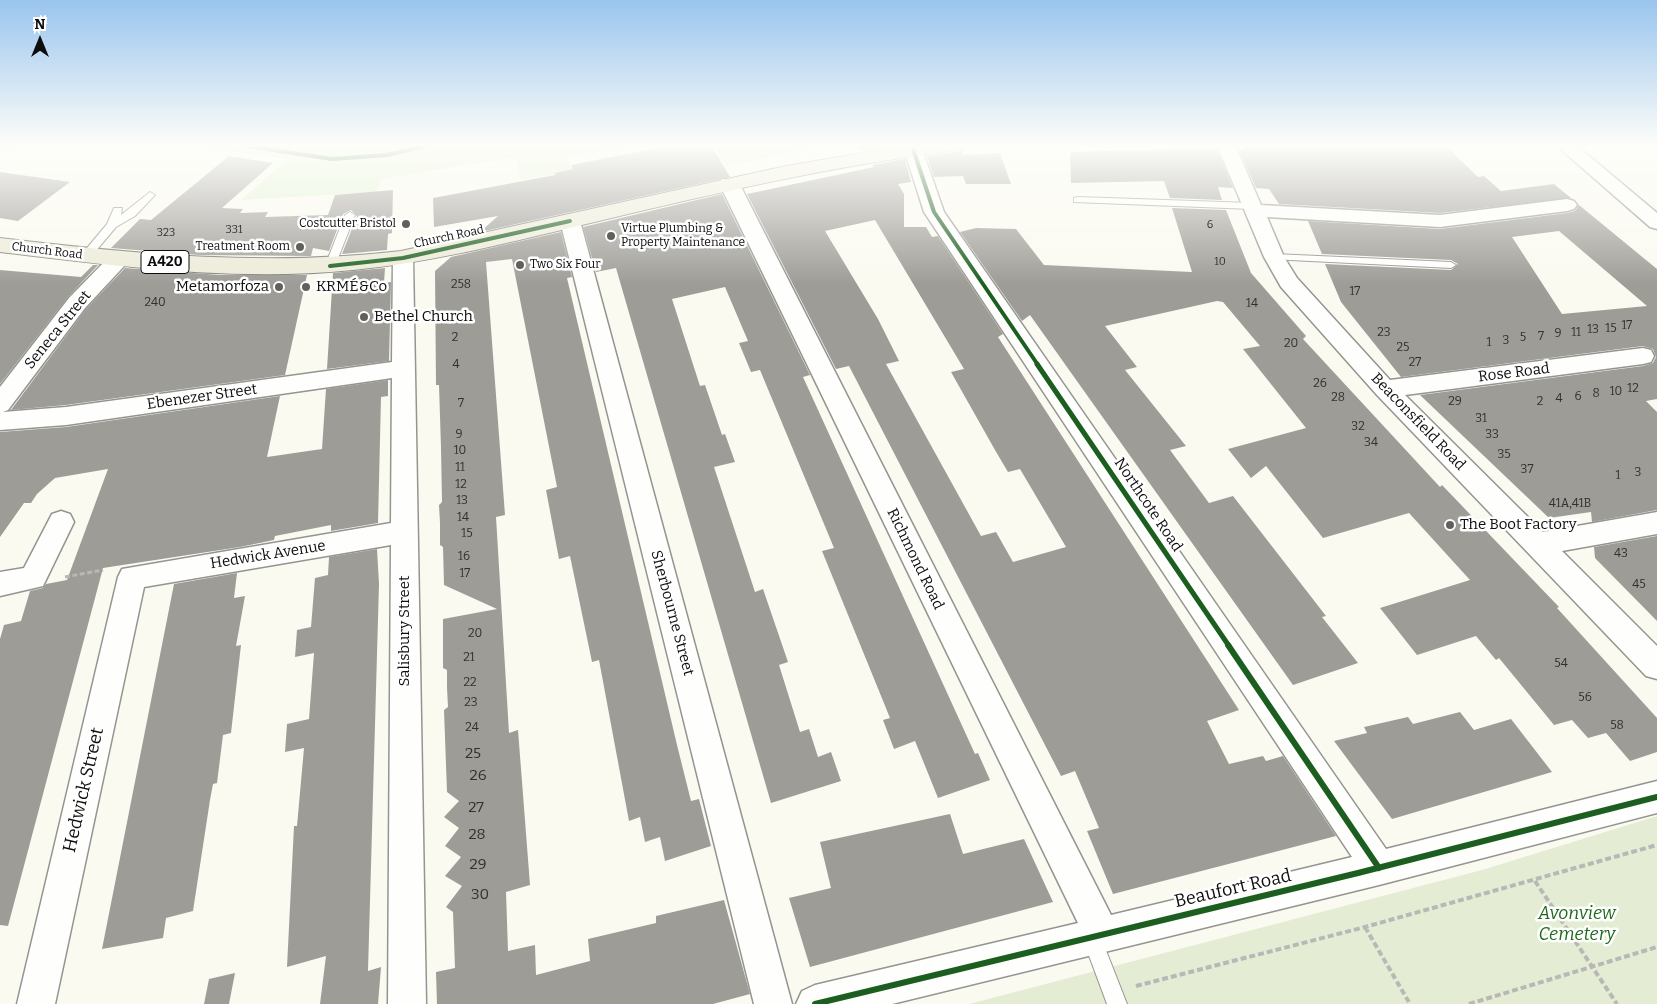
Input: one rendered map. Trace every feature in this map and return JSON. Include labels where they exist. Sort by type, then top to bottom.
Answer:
[{"type":"main road","name":"Church Road","points":[[0,246],[119,259],[253,268],[330,266],[403,258],[692,192]]},
{"type":"street","name":"Richmond Road","points":[[733,192],[1096,935]]},
{"type":"street","name":"Northcote Road","points":[[927,192],[934,212],[1378,868]]},
{"type":"street","name":"Beaconsfield Road","points":[[1246,192],[1274,257],[1289,282],[1385,389],[1657,666]]},
{"type":"street","points":[[1620,192],[1657,223]]},
{"type":"street","points":[[1253,208],[1440,221],[1567,205]]},
{"type":"street","name":"Sherbourne Street","points":[[570,221],[773,1004]]},
{"type":"street","name":"Salisbury Street","points":[[403,258],[406,1004]]},
{"type":"street","name":"Seneca Street","points":[[0,404],[77,303],[119,259]]},
{"type":"street","name":"Rose Road","points":[[1385,389],[1644,356]]},
{"type":"street","name":"Ebenezer Street","points":[[0,421],[66,416],[404,368]]},
{"type":"street","points":[[0,584],[33,578],[61,522]]},
{"type":"street","points":[[1537,544],[1657,523]]},
{"type":"street","name":"Hedwick Avenue","points":[[132,577],[405,532]]},
{"type":"street","name":"Hedwick Street","points":[[36,1004],[132,577]]},
{"type":"street","name":"Beaufort Road","points":[[816,1004],[1378,868],[1657,797]]},
{"type":"lane","points":[[112,225],[131,214],[150,195]]},
{"type":"lane","points":[[1078,200],[1253,208]]},
{"type":"lane","points":[[86,256],[112,225],[118,210]]},
{"type":"lane","points":[[330,266],[350,215]]},
{"type":"lane","points":[[1274,257],[1451,265]]},
{"type":"lane","points":[[1096,935],[1115,998]]},
{"type":"path","points":[[1115,998],[1535,881],[1657,845]]},
{"type":"path","points":[[1535,881],[1617,1004]]},
{"type":"path","points":[[1365,927],[1410,1004]]},
{"type":"path","points":[[1469,1004],[1657,947]]},
{"type":"green space","points":[[250,192],[376,192],[376,192],[241,200]]},
{"type":"green space","name":"Avonview Cemetery","points":[[1657,816],[1657,1004],[969,1004],[1482,870]]},
{"type":"building","points":[[0,192],[57,192],[18,221],[0,218]]},
{"type":"building","points":[[185,192],[240,192],[222,208],[243,209],[240,213],[268,212],[265,217],[328,215],[335,195],[393,192],[392,233],[388,234],[387,250],[342,254],[357,216],[351,210],[343,214],[329,251],[313,248],[311,256],[200,255],[111,248],[140,219],[151,220]]},
{"type":"building","points":[[466,192],[662,192],[480,232],[498,216],[434,227],[433,198]]},
{"type":"building","points":[[757,192],[903,192],[904,227],[926,227],[932,237],[938,236],[1003,334],[998,337],[1239,710],[1207,721],[1229,764],[1263,756],[1266,761],[1283,756],[1336,836],[1113,894],[1087,831],[1099,828],[1075,771],[1061,776],[849,366],[836,369],[747,194]],"holes":[[[875,220],[964,369],[951,372],[1008,472],[1020,469],[1066,547],[1013,562],[996,532],[981,536],[886,364],[899,361],[878,319],[825,231]]]},
{"type":"building","points":[[1168,192],[1219,192],[1222,200],[1170,198]]},
{"type":"building","points":[[1271,192],[1564,192],[1571,198],[1440,213],[1279,204]]},
{"type":"building","points":[[722,194],[810,375],[803,377],[975,754],[978,753],[990,780],[938,798],[915,741],[894,749],[883,720],[890,718],[822,551],[834,548],[760,370],[751,372],[739,343],[748,341],[725,287],[672,299],[700,386],[705,385],[722,435],[725,434],[735,462],[714,467],[755,592],[763,589],[788,662],[779,665],[800,732],[809,729],[818,757],[831,752],[841,781],[771,803],[616,268],[596,272],[583,227]]},
{"type":"building","points":[[1579,205],[1657,269],[1657,399],[1646,401],[1657,412],[1657,510],[1592,522],[1591,512],[1549,518],[1420,395],[1643,366],[1653,363],[1656,357],[1653,349],[1643,346],[1401,377],[1341,302],[1325,264],[1451,270],[1458,264],[1451,260],[1322,254],[1308,221],[1440,229],[1575,211]],"holes":[[[1559,231],[1647,306],[1562,314],[1512,237]]]},
{"type":"building","points":[[1172,208],[1226,210],[1251,273],[1306,336],[1303,339],[1440,487],[1442,485],[1559,607],[1557,608],[1657,718],[1657,752],[1630,761],[1606,733],[1588,738],[1572,720],[1554,725],[1499,658],[1496,660],[1476,636],[1417,655],[1380,608],[1470,580],[1409,513],[1323,538],[1266,466],[1251,478],[1228,449],[1306,428],[1243,349],[1260,346],[1223,302],[1217,301],[1105,326],[1137,367],[1125,370],[1186,446],[1170,450],[1209,503],[1233,496],[1326,616],[1322,617],[1358,663],[1293,685],[1030,315],[1022,321],[960,232],[976,228],[1016,229],[1044,265],[1192,272]]},
{"type":"building","points":[[561,232],[572,277],[567,278],[677,745],[691,801],[699,799],[711,846],[665,861],[660,837],[645,842],[640,817],[629,821],[599,660],[592,662],[570,556],[559,559],[546,490],[557,487],[512,259],[486,262],[505,515],[496,517],[509,733],[518,730],[530,885],[506,892],[508,951],[535,945],[536,975],[590,961],[588,939],[656,923],[656,916],[724,900],[750,994],[713,1004],[437,1004],[436,972],[455,968],[453,912],[446,907],[462,886],[445,876],[461,857],[445,846],[459,828],[444,817],[459,801],[447,792],[444,710],[448,707],[447,670],[443,668],[443,619],[497,609],[444,585],[443,547],[440,545],[439,505],[442,502],[439,385],[436,385],[435,271],[451,257]]},
{"type":"building","points":[[93,265],[98,265],[68,297],[0,384],[0,270],[81,277]]},
{"type":"building","points":[[125,268],[220,275],[307,275],[285,375],[66,405],[11,410],[86,309]]},
{"type":"building","points":[[385,268],[384,283],[391,282],[389,361],[327,369],[333,273]]},
{"type":"building","points":[[388,380],[388,396],[381,397],[378,523],[331,531],[331,525],[275,536],[274,540],[240,547],[103,568],[8,926],[0,925],[0,639],[4,625],[21,621],[30,591],[43,588],[46,584],[67,580],[108,469],[55,478],[37,494],[31,503],[24,503],[0,537],[0,432],[66,427],[280,396],[267,457],[322,449],[326,389]]},
{"type":"building","points":[[1657,536],[1657,621],[1595,558],[1594,547]]},
{"type":"building","points":[[377,549],[379,584],[368,971],[381,967],[378,1004],[320,1004],[326,956],[287,967],[294,826],[297,826],[304,748],[285,752],[287,724],[309,719],[314,653],[295,657],[297,630],[311,627],[315,578],[328,575],[329,557]]},
{"type":"building","points":[[237,573],[234,598],[245,596],[236,646],[241,645],[231,733],[223,735],[217,783],[213,784],[210,800],[193,911],[166,918],[163,938],[102,949],[174,584]]},
{"type":"building","points":[[1460,712],[1474,730],[1511,719],[1552,772],[1392,819],[1334,741],[1367,733],[1364,727],[1408,717],[1413,724]]},
{"type":"building","points":[[950,814],[963,854],[1024,839],[1053,902],[810,967],[789,898],[831,888],[820,842]]},
{"type":"building","points":[[235,973],[229,1004],[204,1004],[209,979]]},
{"type":"cycle path","points":[[927,192],[934,212],[1379,868]]},
{"type":"cycle path","points":[[330,266],[403,258],[570,221]]},
{"type":"cycle path","points":[[815,1004],[1358,873],[1657,797]]},
{"type":"place","name":"Costcutter Bristol","points":[[406,224]]},
{"type":"place","name":"Virtue Plumbing & Property Maintenance","points":[[611,236]]},
{"type":"place","name":"Treatment Room","points":[[300,247]]},
{"type":"place","name":"Two Six Four","points":[[520,265]]},
{"type":"place","name":"Metamorfoza","points":[[279,287]]},
{"type":"place","name":"KRMÉ&Co","points":[[306,287]]},
{"type":"place","name":"Bethel Church","points":[[364,317]]},
{"type":"place","name":"The Boot Factory","points":[[1450,525]]}]
